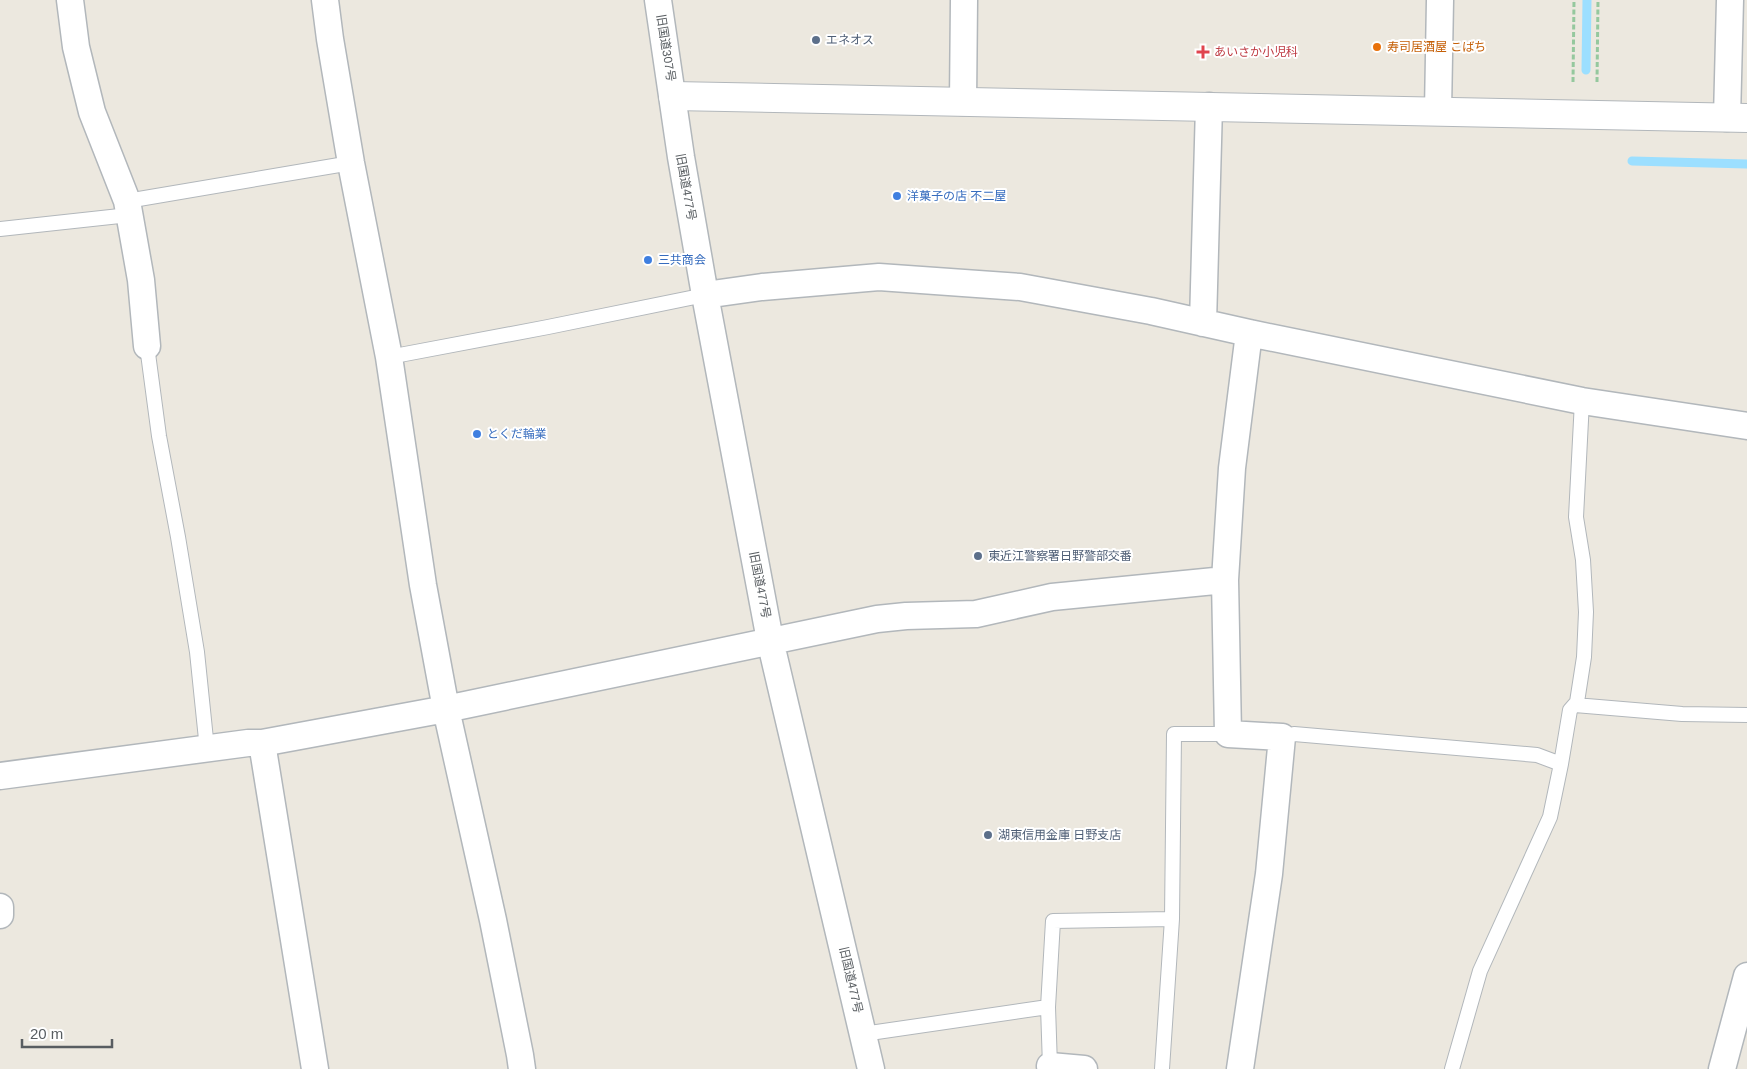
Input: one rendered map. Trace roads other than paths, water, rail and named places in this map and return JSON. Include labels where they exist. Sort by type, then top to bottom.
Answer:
[{"type":"street","points":[[70,0],[76,47],[92,112],[128,208],[141,280],[147,346]]},
{"type":"street","points":[[325,0],[351,164],[389,357],[423,585],[446,709],[491,910],[522,1069]]},
{"type":"street","name":"旧国道307号","points":[[658,0],[673,96]]},
{"type":"street","points":[[963,102],[964,0]]},
{"type":"street","points":[[1438,111],[1440,0]]},
{"type":"street","points":[[673,96],[1737,118],[1730,0]]},
{"type":"street","name":"旧国道477号","points":[[673,96],[681,157],[705,295],[770,640],[871,1069]]},
{"type":"street","points":[[1203,323],[1210,106]]},
{"type":"street","points":[[705,295],[762,287],[879,277],[1020,287],[1150,311],[1582,401],[1747,426]]},
{"type":"street","points":[[1240,1069],[1269,874],[1282,737],[1228,734],[1225,580],[1232,468],[1249,333]]},
{"type":"street","points":[[0,776],[248,743],[262,743],[446,709],[877,619],[906,616],[976,614],[1052,597],[1225,580]]},
{"type":"street","points":[[262,743],[315,1069]]},
{"type":"street","points":[[0,907],[0,915]]},
{"type":"street","points":[[1722,1069],[1747,976]]},
{"type":"street","points":[[1050,1066],[1084,1069]]},
{"type":"lane","points":[[0,229],[128,208],[351,164]]},
{"type":"lane","points":[[389,357],[705,295]]},
{"type":"lane","points":[[147,346],[159,436],[197,652],[207,749]]},
{"type":"lane","points":[[1452,1069],[1480,971],[1550,817],[1570,710],[1577,702],[1584,657],[1586,612],[1583,560],[1576,517],[1582,401]]},
{"type":"lane","points":[[1575,705],[1682,714],[1747,715]]},
{"type":"lane","points":[[1162,1069],[1172,919],[1174,734],[1228,734]]},
{"type":"lane","points":[[1282,737],[1294,734],[1537,755],[1561,764]]},
{"type":"lane","points":[[1050,1066],[1048,1007],[1053,921],[1172,919]]},
{"type":"lane","points":[[863,1034],[1048,1007]]},
{"type":"waterway","points":[[1586,70],[1587,0]]},
{"type":"waterway","points":[[1632,161],[1747,164]]},
{"type":"place","name":"エネオス","points":[[816,40]]},
{"type":"place","name":"寿司居酒屋 こばち","points":[[1377,47]]},
{"type":"place","name":"あいさか小児科","points":[[1203,52]]},
{"type":"place","name":"洋菓子の店 不二屋","points":[[897,196]]},
{"type":"place","name":"三共商会","points":[[648,260]]},
{"type":"place","name":"とくだ輪業","points":[[477,434]]},
{"type":"place","name":"東近江警察署日野警部交番","points":[[978,556]]},
{"type":"place","name":"湖東信用金庫 日野支店","points":[[988,835]]}]
